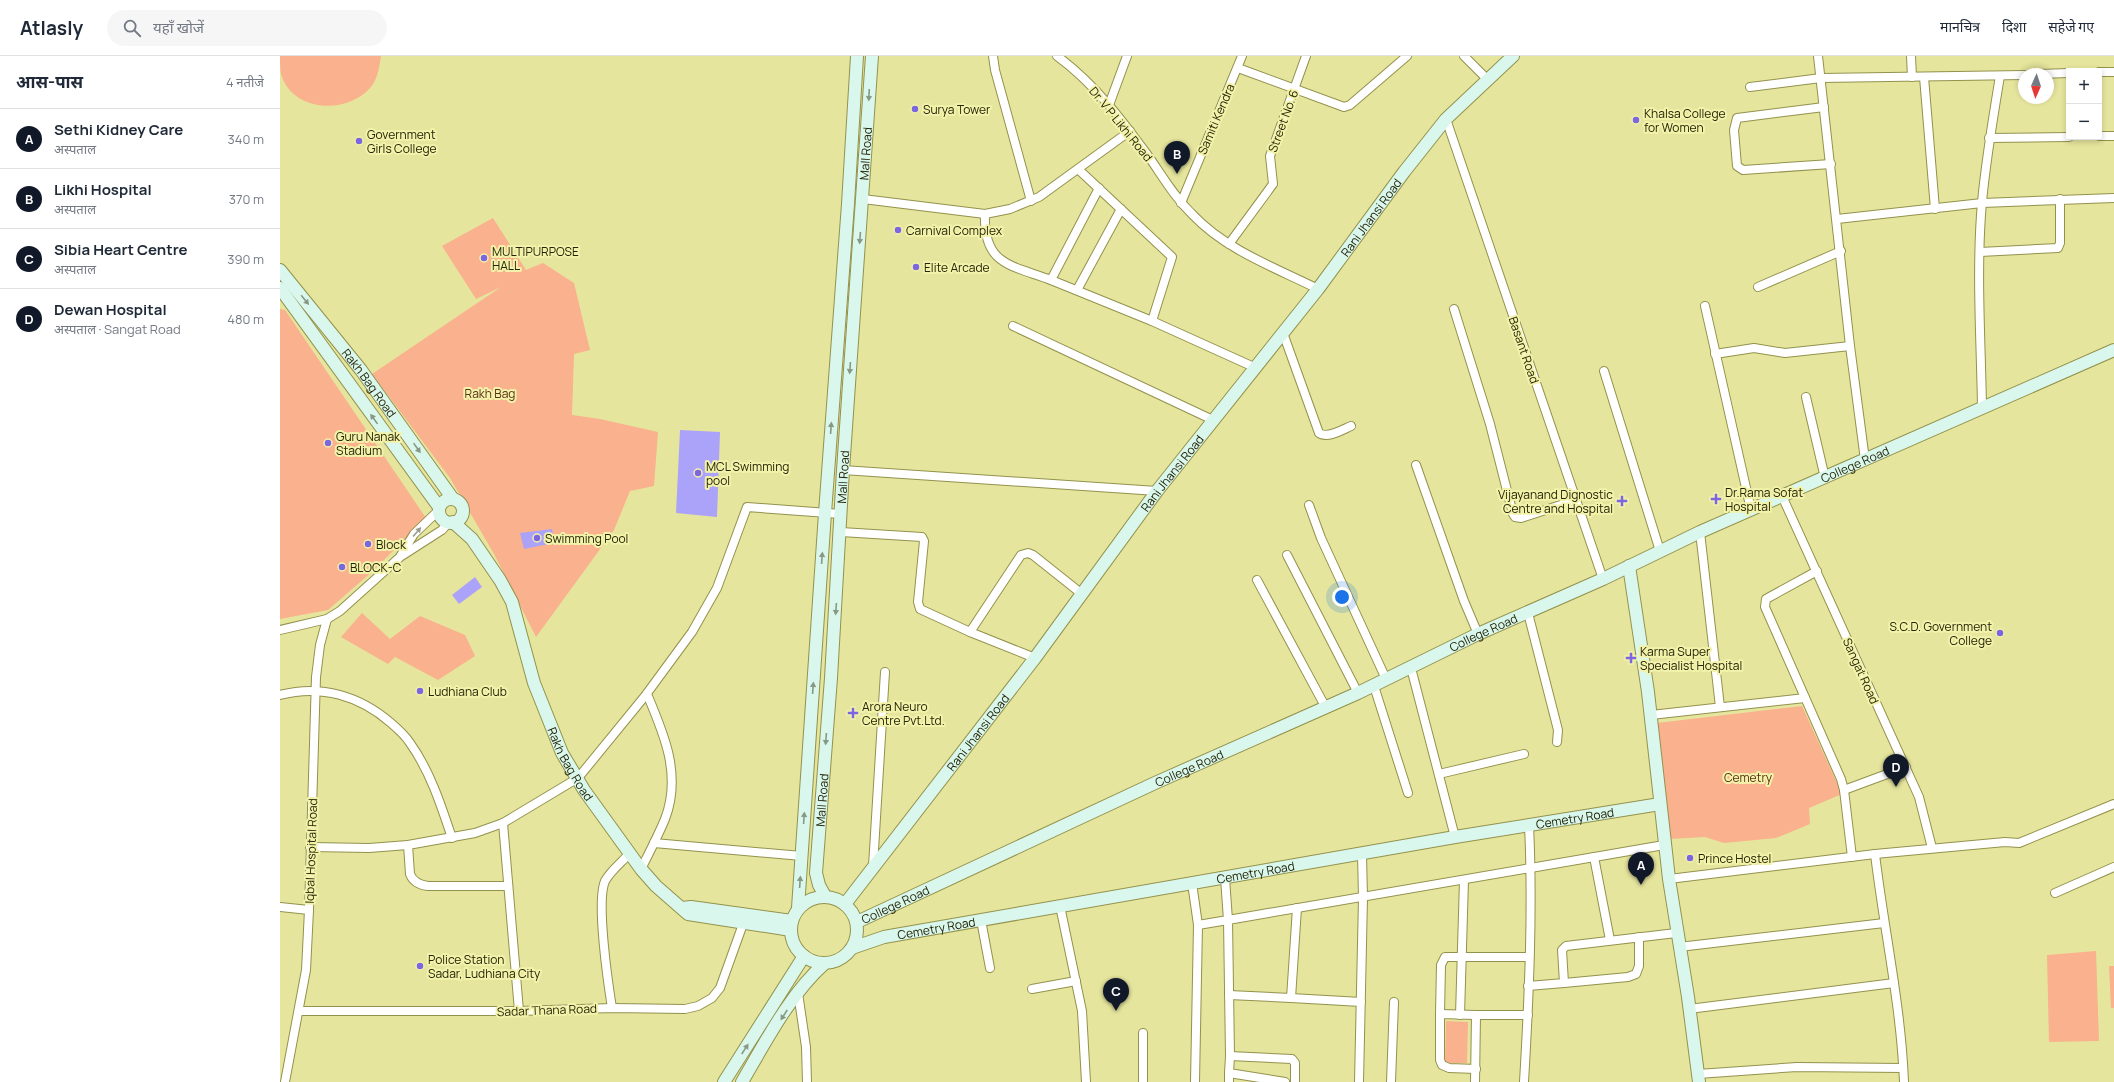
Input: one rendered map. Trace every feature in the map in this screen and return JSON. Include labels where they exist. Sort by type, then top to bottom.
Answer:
[{"type":"street","name":"Mall Road","points":[[798,908],[848,204],[857,56]]},
{"type":"street","name":"Mall Road","points":[[825,896],[819,885],[816,873],[841,532],[843,470],[872,56]]},
{"type":"street","points":[[993,56],[995,70],[1031,201]]},
{"type":"street","name":"Dr. V P Likhi Road","points":[[1057,56],[1076,69],[1109,105],[1130,131],[1181,203],[1194,217],[1229,244],[1318,289]]},
{"type":"street","points":[[1109,105],[1127,56]]},
{"type":"street","name":"Samiti Kendra","points":[[1181,203],[1242,56]]},
{"type":"street","name":"Street No. 6","points":[[1229,244],[1273,184],[1270,156],[1306,56]]},
{"type":"street","points":[[1238,68],[1341,107],[1348,107],[1407,56]]},
{"type":"street","points":[[1464,56],[1487,79]]},
{"type":"street","name":"Rani Jhansi Road","points":[[845,904],[1035,658],[1157,491],[1318,289],[1404,172],[1446,119],[1513,56]]},
{"type":"street","points":[[1818,56],[1841,251],[1850,346],[1865,460]]},
{"type":"street","points":[[1911,56],[1912,77]]},
{"type":"street","points":[[2102,72],[2114,72]]},
{"type":"street","points":[[2054,74],[2066,73]]},
{"type":"street","points":[[1750,87],[1821,78],[2018,75]]},
{"type":"street","points":[[1982,408],[1980,252],[1982,203],[1989,138],[2000,76]]},
{"type":"street","points":[[1924,77],[1934,209]]},
{"type":"street","points":[[1824,107],[1737,118],[1734,130],[1737,166],[1743,170],[1831,164]]},
{"type":"street","name":"Basant Road","points":[[1446,119],[1489,250],[1603,579]]},
{"type":"street","points":[[863,199],[985,214],[1005,211],[1031,201],[1130,131]]},
{"type":"street","points":[[1989,138],[2066,136]]},
{"type":"street","points":[[2102,136],[2114,136]]},
{"type":"street","points":[[1078,169],[1172,257],[1152,321]]},
{"type":"street","points":[[1051,280],[1099,188]]},
{"type":"street","points":[[1837,219],[1982,203],[2114,198]]},
{"type":"street","points":[[1980,252],[2058,248],[2060,243],[2060,199]]},
{"type":"street","points":[[1077,290],[1121,209]]},
{"type":"street","points":[[985,214],[984,230],[991,252],[1006,263],[1152,321],[1256,368]]},
{"type":"street","points":[[1758,287],[1841,251]]},
{"type":"street","name":"Rakh Bag Road","points":[[280,270],[285,292],[361,370],[453,499]]},
{"type":"street","points":[[285,292],[439,509],[441,518],[451,522]]},
{"type":"street","points":[[1705,306],[1714,354],[1751,510]]},
{"type":"street","points":[[1454,309],[1490,424],[1513,514],[1515,517],[1521,518],[1576,500]]},
{"type":"street","points":[[1013,326],[1213,420]]},
{"type":"street","points":[[1283,333],[1319,433],[1322,436],[1327,436],[1351,426]]},
{"type":"street","points":[[1714,354],[1754,348],[1785,353],[1850,346]]},
{"type":"street","name":"College Road","points":[[857,928],[1155,783],[1374,686],[1478,634],[1603,579],[1700,532],[2114,350]]},
{"type":"street","points":[[1604,371],[1660,551]]},
{"type":"street","points":[[1806,397],[1825,478]]},
{"type":"street","points":[[1416,465],[1464,601],[1478,634]]},
{"type":"street","points":[[843,470],[1157,491]]},
{"type":"street","name":"Sangat Road","points":[[1782,496],[1924,809],[1932,848]]},
{"type":"street","points":[[280,630],[327,620],[340,611],[400,557],[442,530],[451,522],[458,520],[462,514],[462,506],[453,499],[444,500],[439,509],[414,534],[400,557]]},
{"type":"street","points":[[1309,505],[1321,538],[1386,679]]},
{"type":"street","points":[[310,847],[369,848],[408,845],[452,838],[502,823],[578,778],[647,694],[692,632],[717,588],[747,507],[841,514]]},
{"type":"street","name":"Rakh Bag Road","points":[[462,514],[472,539],[500,580],[512,602],[544,711],[562,753],[584,790],[641,869],[661,890],[691,915],[743,924],[792,926]]},
{"type":"street","name":"Rakh Bag Road","points":[[451,522],[472,539]]},
{"type":"street","points":[[841,532],[922,537],[924,541],[918,602],[920,609],[970,632],[1035,658]]},
{"type":"street","points":[[1700,532],[1720,707]]},
{"type":"street","points":[[970,632],[1021,555],[1025,553],[1033,555],[1082,594]]},
{"type":"street","points":[[1287,555],[1358,693]]},
{"type":"street","points":[[1629,566],[1651,715],[1664,845],[1698,1078],[1797,1067],[1903,1068]]},
{"type":"street","points":[[1817,571],[1766,598],[1765,607],[1841,779],[1844,790],[1852,857]]},
{"type":"street","points":[[1257,580],[1271,603],[1326,708]]},
{"type":"street","points":[[1528,613],[1558,730],[1559,737],[1557,742]]},
{"type":"street","name":"Iqbal Hospital Road","points":[[285,1082],[300,1011],[306,970],[315,691],[318,653],[327,620]]},
{"type":"street","points":[[1411,668],[1455,837]]},
{"type":"street","points":[[873,866],[885,672]]},
{"type":"street","points":[[1374,686],[1408,793]]},
{"type":"street","points":[[280,695],[315,691],[338,694],[362,703],[376,711],[401,732],[419,756],[439,800],[452,838]]},
{"type":"street","points":[[641,869],[665,818],[670,802],[672,770],[664,735],[647,694]]},
{"type":"street","points":[[1651,715],[1805,698]]},
{"type":"street","points":[[1439,774],[1524,754]]},
{"type":"street","points":[[1844,790],[1906,767]]},
{"type":"street","name":"Cemetry Road","points":[[852,948],[884,937],[1455,837],[1660,804]]},
{"type":"street","points":[[1669,879],[1932,848],[2005,842],[2019,843],[2114,804]]},
{"type":"street","points":[[502,823],[519,1011]]},
{"type":"street","points":[[1524,1082],[1528,1015],[1531,867],[1529,825]]},
{"type":"street","points":[[654,843],[802,856]]},
{"type":"street","points":[[408,845],[410,874],[419,884],[428,886],[507,886]]},
{"type":"street","points":[[1198,925],[1363,898],[1531,867],[1664,845]]},
{"type":"street","points":[[612,1008],[605,960],[602,892],[609,875],[630,853]]},
{"type":"street","points":[[1359,1082],[1363,898],[1362,854]]},
{"type":"street","points":[[1875,854],[1898,1010],[1904,1082]]},
{"type":"street","points":[[1594,857],[1610,940]]},
{"type":"street","points":[[2055,893],[2114,866]]},
{"type":"street","points":[[1225,878],[1228,920],[1229,1082]]},
{"type":"street","points":[[1460,1015],[1463,956],[1464,880]]},
{"type":"street","points":[[1192,883],[1198,925],[1195,1082]]},
{"type":"street","points":[[825,896],[836,898],[845,904],[853,912],[857,928],[852,948],[845,956],[836,961],[825,963],[814,962],[804,956],[796,948],[792,926],[798,908],[815,898],[825,896]]},
{"type":"street","points":[[682,908],[691,906],[792,926]]},
{"type":"street","points":[[1060,906],[1082,1011],[1086,1082]]},
{"type":"street","points":[[280,907],[309,910]]},
{"type":"street","points":[[1291,998],[1297,908]]},
{"type":"street","points":[[981,920],[990,968]]},
{"type":"street","points":[[1678,947],[1884,922]]},
{"type":"street","name":"Sadar Thana Road","points":[[300,1011],[519,1011],[612,1008],[685,1009],[698,1006],[712,998],[724,980],[743,924]]},
{"type":"street","points":[[857,928],[884,937]]},
{"type":"street","points":[[1564,982],[1563,948],[1570,944],[1676,933]]},
{"type":"street","points":[[1528,986],[1628,977],[1636,974],[1639,966],[1639,937]]},
{"type":"street","points":[[724,1082],[804,956]]},
{"type":"street","points":[[1476,1069],[1449,1068],[1442,1065],[1440,1060],[1440,972],[1443,960],[1449,956],[1528,957]]},
{"type":"street","points":[[742,1082],[808,978],[825,963]]},
{"type":"street","points":[[1032,989],[1076,981]]},
{"type":"street","points":[[1689,1009],[1894,983]]},
{"type":"street","points":[[798,993],[806,1047],[807,1082]]},
{"type":"street","points":[[1229,995],[1361,1002]]},
{"type":"street","points":[[1391,1082],[1394,1002]]},
{"type":"street","points":[[1440,1014],[1476,1016],[1528,1015]]},
{"type":"street","points":[[1475,1082],[1476,1016]]},
{"type":"street","points":[[1143,1033],[1143,1082]]},
{"type":"street","points":[[1230,1056],[1292,1058],[1295,1063],[1295,1082]]},
{"type":"street","points":[[1229,1073],[1284,1082]]},
{"type":"green space","points":[[280,56],[381,56],[379,69],[373,84],[360,97],[348,103],[321,105],[308,102],[296,96],[287,87],[281,74]]},
{"type":"green space","name":"Rakh Bag","points":[[493,218],[526,270],[543,263],[574,283],[590,350],[574,354],[572,415],[600,419],[658,432],[654,486],[630,491],[614,530],[536,637],[494,554],[450,478],[372,374],[501,287],[476,299],[442,246]]},
{"type":"green space","name":"Guru Nanak Stadium","points":[[280,309],[285,310],[426,518],[373,571],[328,610],[280,619]]},
{"type":"green space","points":[[362,613],[390,639],[420,616],[465,635],[475,656],[438,680],[395,657],[388,664],[341,637]]},
{"type":"green space","name":"Cemetry","points":[[1802,706],[1842,794],[1809,808],[1810,824],[1776,838],[1724,843],[1705,837],[1668,839],[1657,723]]},
{"type":"green space","points":[[2096,951],[2099,1041],[2049,1042],[2047,955]]},
{"type":"green space","points":[[2109,966],[2114,966],[2114,1008],[2111,1008]]},
{"type":"green space","points":[[1446,1021],[1468,1022],[1467,1063],[1445,1063]]},
{"type":"shaded area","name":"MCL Swimming pool","points":[[680,430],[720,432],[717,517],[676,513]]},
{"type":"shaded area","name":"Swimming Pool","points":[[552,529],[554,543],[524,549],[520,533]]},
{"type":"shaded area","points":[[475,577],[482,587],[459,604],[452,595]]},
{"type":"place","name":"Surya Tower","points":[[915,109]]},
{"type":"place","name":"Khalsa College for Women","points":[[1636,120]]},
{"type":"place","name":"Government Girls College","points":[[359,141]]},
{"type":"place","name":"Likhi Hospital","points":[[1177,174]]},
{"type":"place","name":"Carnival Complex","points":[[898,230]]},
{"type":"place","name":"MULTIPURPOSE HALL","points":[[484,258]]},
{"type":"place","name":"Elite Arcade","points":[[916,267]]},
{"type":"place","name":"Guru Nanak Stadium","points":[[328,443]]},
{"type":"place","name":"MCL Swimming pool","points":[[698,473]]},
{"type":"place","name":"Dr.Rama Sofat Hospital","points":[[1716,499]]},
{"type":"place","name":"Vijayanand Dignostic Centre and Hospital","points":[[1622,501]]},
{"type":"place","name":"Swimming Pool","points":[[537,538]]},
{"type":"place","name":"Block","points":[[368,544]]},
{"type":"place","name":"BLOCK-C","points":[[342,567]]},
{"type":"place","name":"S.C.D. Government College","points":[[2000,633]]},
{"type":"place","name":"Karma Super Specialist Hospital","points":[[1631,658]]},
{"type":"place","name":"Ludhiana Club","points":[[420,691]]},
{"type":"place","name":"Arora Neuro Centre Pvt.Ltd.","points":[[853,713]]},
{"type":"place","name":"Dewan Hospital","points":[[1896,787]]},
{"type":"place","name":"Prince Hostel","points":[[1690,858]]},
{"type":"place","name":"Sethi Kidney Care","points":[[1641,885]]},
{"type":"place","name":"Police Station Sadar, Ludhiana City","points":[[420,966]]},
{"type":"place","name":"Sibia Heart Centre","points":[[1116,1011]]}]
